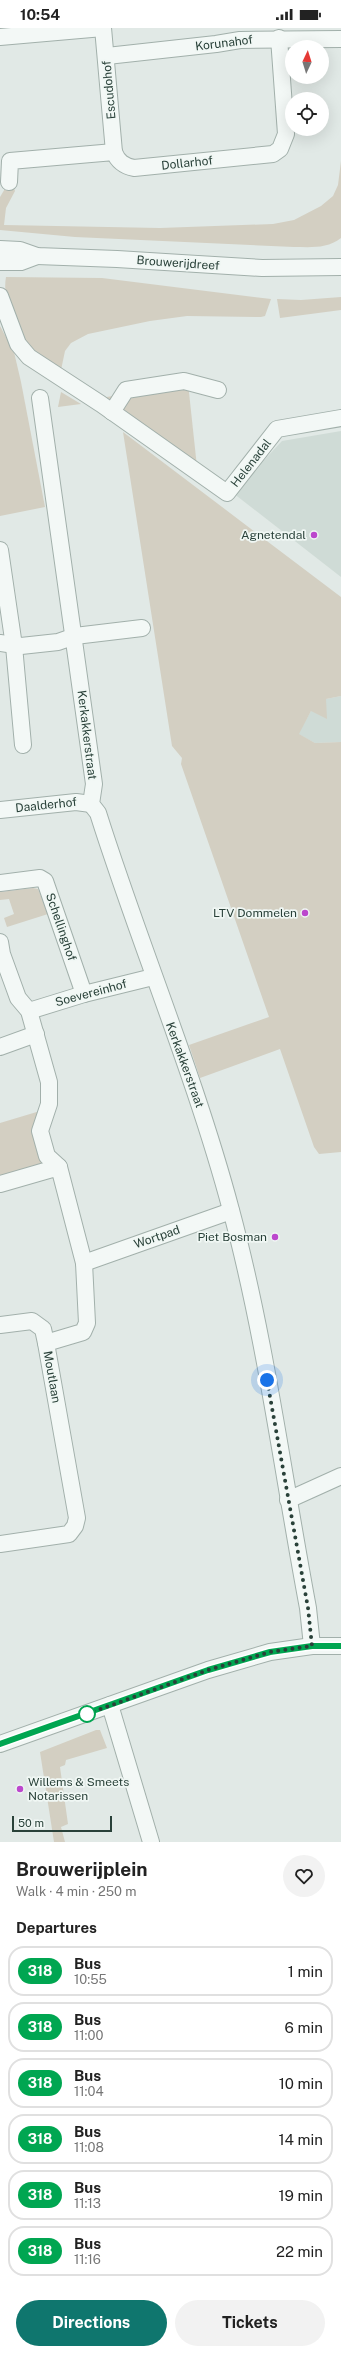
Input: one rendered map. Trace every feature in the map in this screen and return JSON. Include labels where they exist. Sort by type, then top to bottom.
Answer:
[{"type":"street","points":[[0,37],[103,28]]},
{"type":"street","name":"Escudohof","points":[[103,28],[107,56],[114,152]]},
{"type":"street","name":"Korunahof","points":[[107,56],[216,44],[239,34],[279,38],[341,39]]},
{"type":"street","name":"Dollarhof","points":[[114,152],[117,160],[126,166],[134,168],[273,154],[280,149],[286,134],[279,38]]},
{"type":"street","points":[[9,182],[10,161],[114,152]]},
{"type":"street","name":"Brouwerijdreef","points":[[0,249],[20,250],[37,256],[116,259],[262,268],[341,267]]},
{"type":"street","name":"Brouwerijdreef","points":[[0,262],[21,262],[37,256]]},
{"type":"street","name":"Brouwerijdreef","points":[[318,267],[341,258]]},
{"type":"street","name":"Helenadal","points":[[0,296],[18,344],[29,357],[112,412],[227,493],[277,429],[341,418]]},
{"type":"street","points":[[112,412],[126,390],[184,381],[218,390]]},
{"type":"street","name":"Kerkakkerstraat","points":[[40,398],[75,636],[94,784],[91,804],[98,813],[153,978],[208,1127],[231,1211],[251,1290],[308,1608],[312,1646]]},
{"type":"street","points":[[0,550],[7,644],[23,745]]},
{"type":"street","points":[[7,644],[58,642],[75,636],[142,628]]},
{"type":"street","name":"Daalderhof","points":[[0,810],[76,802],[91,804]]},
{"type":"street","name":"Schellinghof","points":[[0,882],[40,878],[45,881],[84,994]]},
{"type":"street","points":[[0,942],[2,954],[18,998],[29,1011],[49,1082],[49,1104],[40,1130],[47,1156],[59,1167]]},
{"type":"street","name":"Soevereinhof","points":[[29,1011],[84,994],[153,978]]},
{"type":"street","points":[[0,1047],[36,1034]]},
{"type":"street","points":[[0,1184],[59,1167]]},
{"type":"street","name":"Moutlaan","points":[[0,1544],[69,1534],[75,1526],[77,1518],[46,1343],[83,1332],[87,1323],[84,1263],[59,1167]]},
{"type":"street","name":"Wortpad","points":[[84,1263],[231,1211]]},
{"type":"street","points":[[0,1325],[32,1322],[43,1329],[46,1343]]},
{"type":"street","points":[[288,1500],[341,1476]]},
{"type":"street","points":[[0,1744],[208,1670],[263,1654],[312,1646],[341,1646]]},
{"type":"street","points":[[110,1705],[151,1842]]},
{"type":"shaded area","points":[[341,161],[341,238],[336,242],[324,246],[294,247],[75,237],[0,230],[0,197],[9,182],[13,185],[15,191],[6,208],[4,225],[160,228],[273,224],[294,220],[321,206],[333,196],[338,185]]},
{"type":"shaded area","points":[[6,277],[102,278],[271,299],[265,316],[261,317],[187,316],[150,321],[88,334],[71,343],[65,351],[61,370],[28,346],[18,331],[10,313],[8,304],[5,285]]},
{"type":"shaded area","points":[[341,297],[341,310],[280,318],[277,299],[301,300]]},
{"type":"shaded area","points":[[0,326],[14,352],[45,507],[0,516]]},
{"type":"shaded area","points":[[188,383],[197,467],[101,398]]},
{"type":"shaded area","points":[[61,392],[81,404],[58,407]]},
{"type":"shaded area","name":"Agnetendal","points":[[341,431],[341,577],[233,493],[282,441]]},
{"type":"shaded area","points":[[123,432],[341,597],[341,696],[326,699],[327,719],[311,711],[299,734],[315,743],[341,742],[341,1152],[319,1154],[314,1147],[280,1049],[200,1078],[189,1045],[269,1017],[181,764],[182,758],[172,746]]},
{"type":"shaded area","points":[[341,696],[341,742],[315,743],[298,734],[311,711],[326,699]]},
{"type":"shaded area","points":[[33,888],[38,889],[48,914],[7,927],[4,918],[14,914],[9,899],[0,900],[0,892]]},
{"type":"shaded area","points":[[40,1111],[32,1133],[39,1157],[44,1159],[47,1168],[0,1182],[0,1123]]},
{"type":"shaded area","points":[[96,1730],[100,1730],[107,1748],[66,1760],[65,1765],[60,1767],[68,1824],[61,1827],[65,1842],[54,1842],[40,1752]]},
{"type":"bus line","name":"318","points":[[0,1744],[88,1714],[208,1670],[270,1652],[312,1646],[341,1646]]},
{"type":"place","name":"Agnetendal","points":[[314,535]]},
{"type":"place","name":"LTV Dommelen","points":[[305,913]]},
{"type":"place","name":"Piet Bosman","points":[[275,1237]]},
{"type":"place","name":"Willems & Smeets Notarissen","points":[[20,1789]]},
{"type":"route","points":[[87,1714],[208,1670],[270,1652],[312,1646],[308,1608],[267,1380]]}]
